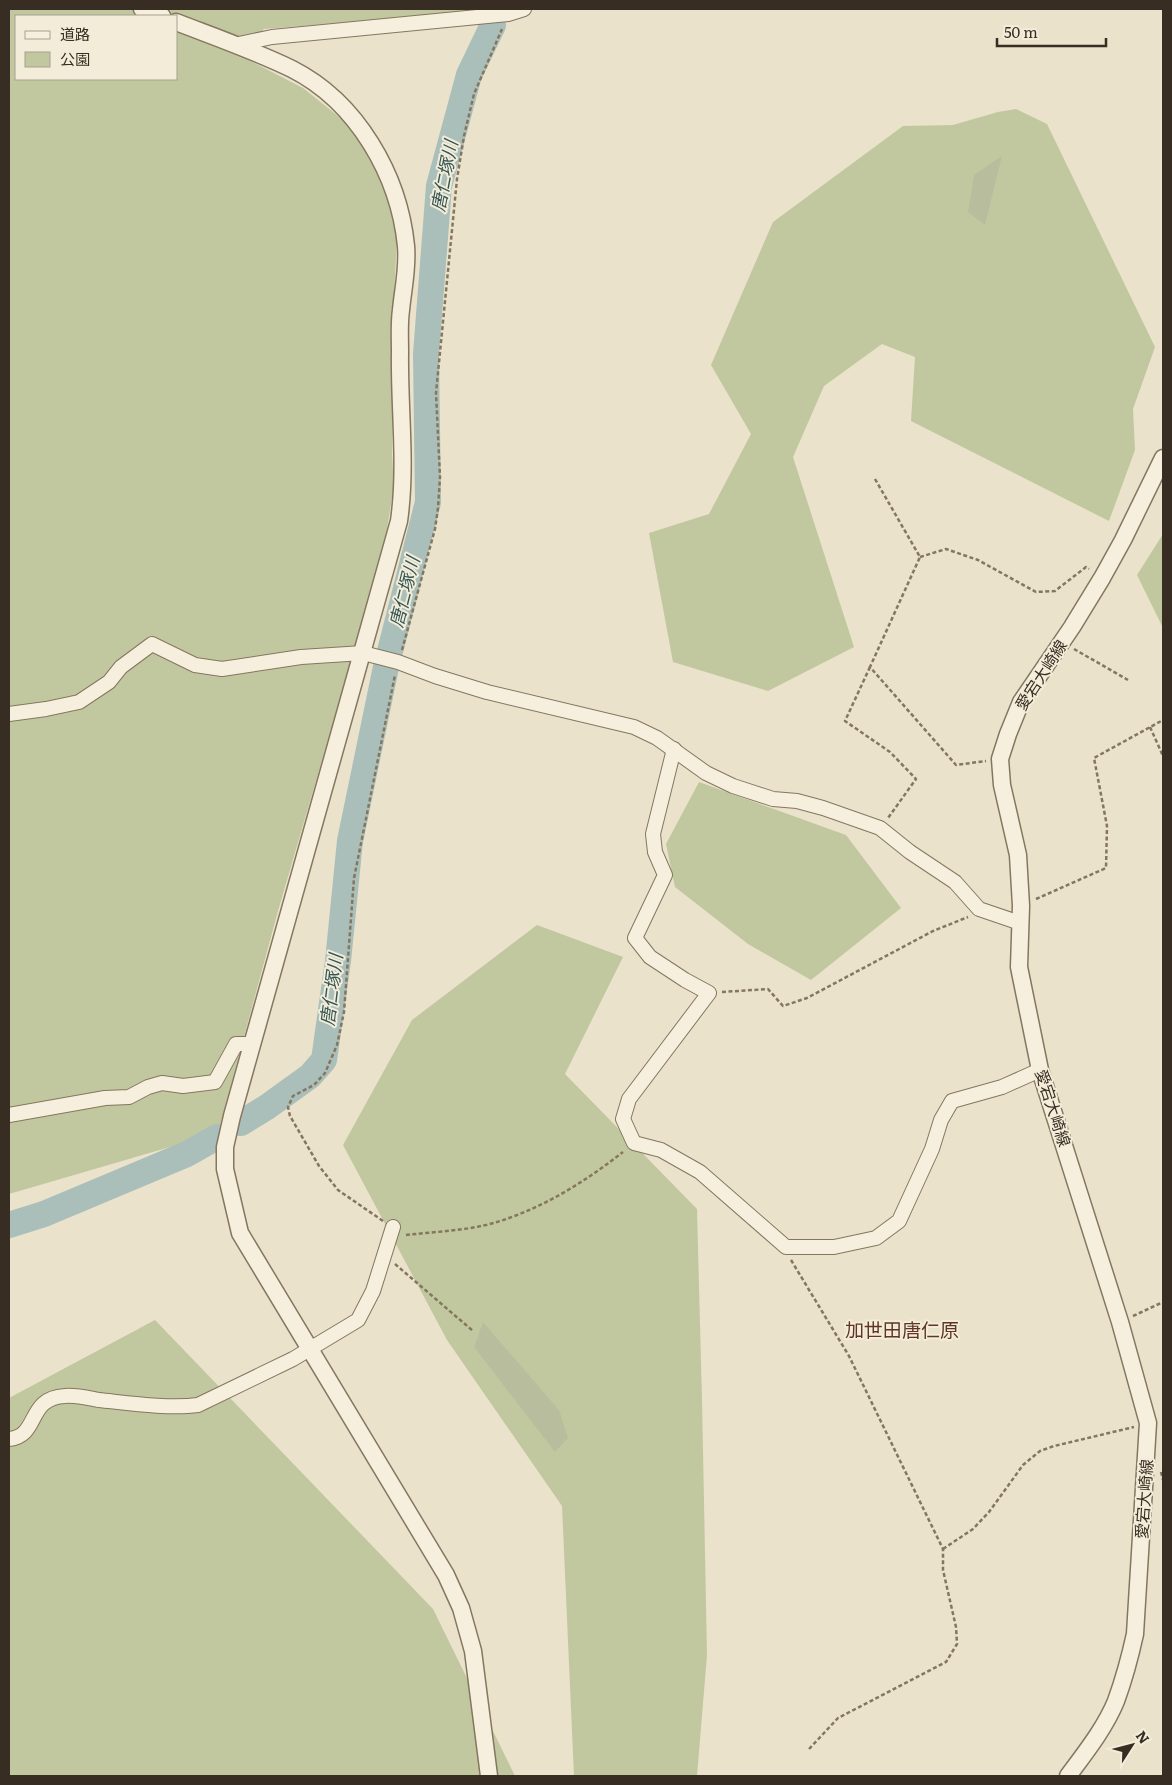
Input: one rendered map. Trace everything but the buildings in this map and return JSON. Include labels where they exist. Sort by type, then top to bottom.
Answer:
[{"type":"street","points":[[142,9],[159,15]]},
{"type":"street","points":[[234,45],[272,37],[508,14],[524,9]]},
{"type":"street","points":[[178,23],[293,70],[320,88],[345,110],[365,134],[392,184],[406,246],[406,273],[400,312],[404,476],[399,521],[232,1116],[225,1147],[225,1169],[240,1232],[446,1575],[461,1608],[473,1652],[489,1776]]},
{"type":"street","name":"愛宕大崎線","points":[[1068,1776],[1103,1726],[1115,1703],[1127,1668],[1135,1634],[1148,1423],[1120,1322],[1040,1070],[1019,967],[1021,906],[1018,855],[1002,785],[1000,759],[1021,702],[1062,642],[1102,578],[1124,540],[1163,458]]},
{"type":"street","points":[[9,714],[80,702],[109,682],[121,666],[152,644],[196,665],[222,669],[301,657],[363,653],[398,662],[487,692],[646,731],[706,773],[734,786],[773,800],[797,801],[850,816],[880,828],[910,852],[955,882],[979,908],[1020,923]]},
{"type":"street","points":[[674,749],[653,834],[655,852],[665,876],[635,938],[650,957],[709,993],[629,1099],[623,1119],[634,1144],[661,1150],[700,1172],[786,1247],[834,1247],[876,1238],[899,1221],[932,1149],[941,1120],[952,1101],[1002,1087],[1040,1070]]},
{"type":"street","points":[[9,1115],[105,1098],[129,1097],[148,1087],[162,1083],[183,1086],[214,1082],[236,1044],[252,1044]]},
{"type":"street","points":[[9,1439],[22,1436],[30,1426],[36,1411],[47,1400],[65,1396],[137,1404],[198,1405],[261,1376],[311,1349],[358,1320],[374,1291],[392,1227]]},
{"type":"path","points":[[508,14],[474,94],[464,136],[457,179],[436,393],[440,477],[438,508],[435,529],[398,662],[354,878],[344,1012],[337,1045],[325,1073],[314,1085],[293,1096],[288,1106],[290,1116],[319,1166],[338,1190],[392,1227],[393,1236],[485,1225],[522,1213],[552,1200],[599,1171],[634,1144]]},
{"type":"path","points":[[876,479],[920,556]]},
{"type":"path","points":[[920,556],[946,549],[978,560],[1036,592],[1055,591],[1086,567],[1102,578]]},
{"type":"path","points":[[880,828],[916,779],[890,752],[845,720],[920,556]]},
{"type":"path","points":[[1062,642],[1128,680]]},
{"type":"path","points":[[870,667],[956,765],[1000,759]]},
{"type":"path","points":[[1021,906],[1106,868],[1107,826],[1094,758],[1163,720]]},
{"type":"path","points":[[1150,727],[1163,756]]},
{"type":"path","points":[[709,993],[768,989],[783,1006],[791,1004],[807,998],[933,931],[966,919],[979,908]]},
{"type":"path","points":[[786,1247],[792,1263],[850,1356],[943,1550],[942,1570],[956,1627],[957,1644],[946,1662],[838,1718],[809,1749]]},
{"type":"path","points":[[384,1254],[473,1331]]},
{"type":"path","points":[[1120,1322],[1163,1302]]},
{"type":"path","points":[[943,1550],[973,1529],[989,1512],[1023,1465],[1040,1451],[1148,1423]]},
{"type":"green space","points":[[9,9],[512,9],[264,29],[237,54],[303,88],[348,124],[371,159],[387,198],[397,238],[394,296],[392,453],[394,485],[387,529],[357,640],[278,911],[218,1133],[9,1194]]},
{"type":"green space","points":[[1016,109],[1047,124],[1155,347],[1133,409],[1135,450],[1109,521],[911,421],[915,357],[882,344],[824,386],[793,457],[854,647],[768,691],[673,662],[649,533],[709,514],[751,434],[711,365],[773,222],[903,126],[953,125],[998,112]]},
{"type":"green space","points":[[1002,156],[985,225],[968,212],[974,175]]},
{"type":"green space","points":[[1163,534],[1163,628],[1137,575]]},
{"type":"green space","points":[[699,782],[846,835],[901,908],[811,980],[748,944],[675,887],[666,844]]},
{"type":"green space","points":[[537,925],[623,957],[565,1074],[697,1209],[707,1655],[697,1776],[574,1776],[562,1506],[447,1340],[343,1145],[412,1020]]},
{"type":"green space","points":[[155,1320],[433,1609],[515,1776],[9,1776],[9,1398]]},
{"type":"green space","points":[[483,1322],[559,1410],[568,1438],[555,1452],[474,1347]]},
{"type":"waterway","name":"唐仁塚川","points":[[241,1123],[310,1076],[324,1060],[338,961],[350,841],[386,667],[428,502],[426,354],[439,186],[469,75],[493,25]]},
{"type":"waterway","name":"唐仁塚川","points":[[9,1225],[44,1214],[187,1154],[217,1137]]},
{"type":"district","name":"加世田唐仁原","points":[[902,1330]]}]
